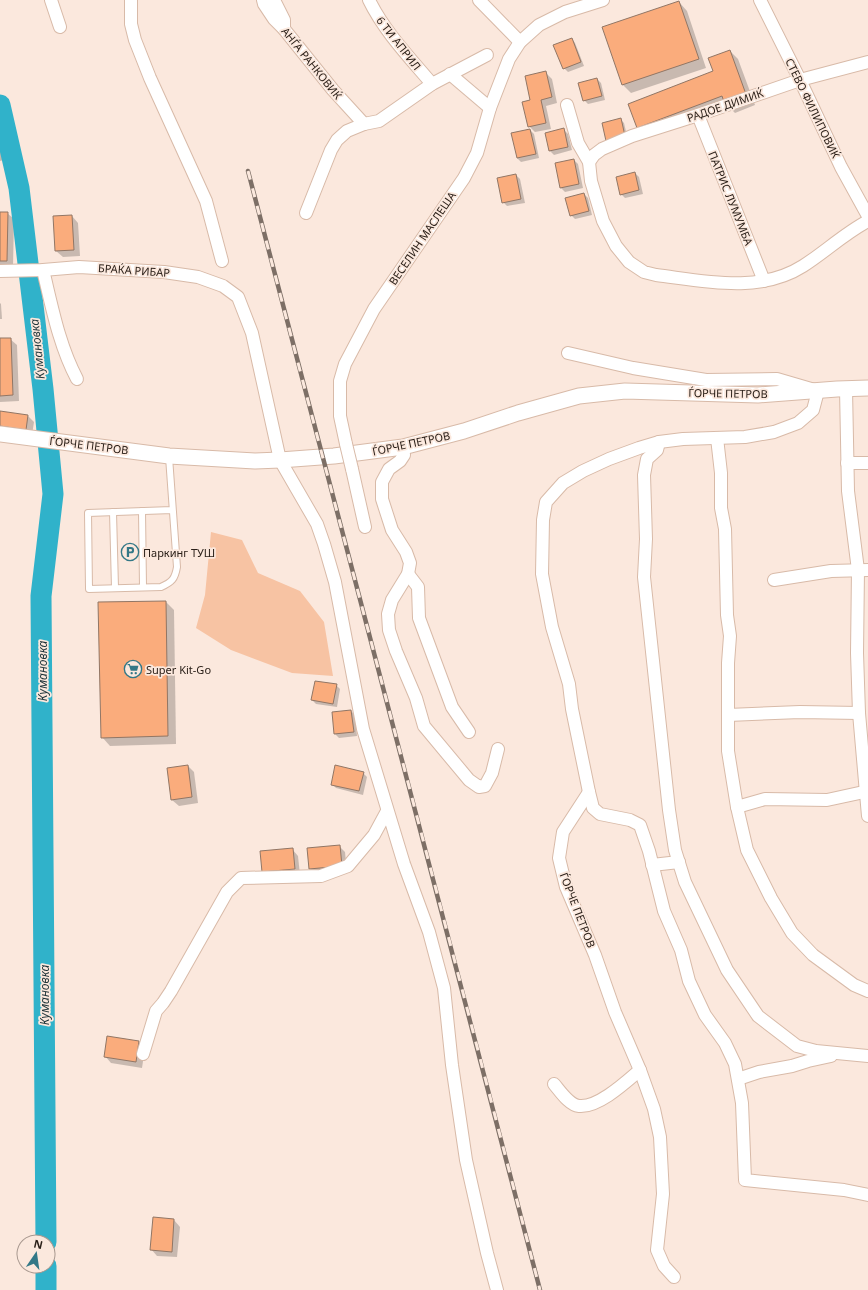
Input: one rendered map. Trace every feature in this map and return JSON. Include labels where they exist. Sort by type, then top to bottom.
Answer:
[{"type":"street","points":[[51,0],[60,27]]},
{"type":"street","points":[[131,0],[132,24],[135,40],[150,78],[206,201],[222,261]]},
{"type":"street","name":"АНЃА РАНКОВИЌ","points":[[263,0],[274,19],[284,29],[333,90],[364,124]]},
{"type":"street","points":[[274,0],[284,20],[284,29]]},
{"type":"street","name":"6 ТИ АПРИЛ","points":[[369,0],[376,14],[432,84]]},
{"type":"street","points":[[479,0],[520,42]]},
{"type":"street","name":"ВЕСЕЛИН МАСЛЕША","points":[[365,527],[340,416],[340,381],[345,364],[374,309],[464,178],[477,153],[490,108],[509,59],[520,42],[539,26],[565,12],[603,0]]},
{"type":"street","name":"СТЕВО ФИЛИПОВИЌ","points":[[760,0],[841,167],[868,216]]},
{"type":"street","points":[[306,213],[331,150],[337,140],[347,132],[364,124],[379,121],[432,84],[487,55]]},
{"type":"street","name":"РАДОЕ ДИМИЌ","points":[[589,162],[594,155],[602,149],[632,136],[800,80],[868,62]]},
{"type":"street","points":[[450,74],[490,108]]},
{"type":"street","points":[[567,105],[578,143],[589,162],[591,181],[603,221],[616,246],[629,262],[644,272],[656,275],[736,284],[764,281],[782,276],[802,267],[868,220]]},
{"type":"street","name":"ПАТРИС ЛУМУМБА","points":[[698,115],[764,281]]},
{"type":"street","name":"БРАЌА РИБАР","points":[[0,270],[43,270],[79,267],[164,272],[198,277],[223,286],[238,297],[252,333],[280,460],[316,524],[324,544],[335,582],[363,729],[404,864],[429,932],[444,988],[452,1065],[466,1160],[497,1290]]},
{"type":"street","points":[[43,270],[56,324],[67,358],[77,379]]},
{"type":"street","points":[[568,353],[633,368],[706,380],[777,379],[818,391],[813,410],[798,423],[774,432],[745,437],[683,439],[659,442],[609,459],[583,471],[563,483],[546,502],[541,544],[542,574],[552,627],[569,684],[572,709],[589,792],[594,808],[600,814],[630,820],[640,825],[664,911],[681,950],[689,981],[705,1015],[725,1043],[735,1064],[742,1103],[745,1180],[844,1190],[868,1195]]},
{"type":"street","name":"ЃОРЧЕ ПЕТРОВ","points":[[1,434],[103,446],[169,456],[255,461],[280,460],[334,456],[403,447],[464,431],[518,413],[579,396],[626,391],[758,395],[868,388]]},
{"type":"street","points":[[846,389],[848,490],[863,570],[857,653],[859,713],[868,816]]},
{"type":"street","points":[[716,438],[721,473],[721,508],[725,529],[727,608],[730,636],[728,751],[737,807],[747,850],[771,898],[792,933],[813,955],[854,985],[868,991]]},
{"type":"street","points":[[659,442],[657,450],[647,459],[644,475],[646,539],[644,577],[663,762],[675,850],[685,882],[727,970],[758,1016],[797,1046],[816,1051],[868,1056]]},
{"type":"street","points":[[403,447],[404,455],[400,461],[389,469],[382,482],[382,499],[392,530],[406,552],[410,563],[408,574],[392,600],[388,614],[389,630],[396,651],[416,698],[424,726],[469,780],[479,787],[485,786],[492,773],[498,749]]},
{"type":"street","points":[[847,463],[868,463]]},
{"type":"street","points":[[774,580],[832,571],[863,570]]},
{"type":"street","points":[[408,574],[418,587],[419,618],[452,707],[469,732]]},
{"type":"street","points":[[728,715],[800,712],[859,713]]},
{"type":"street","points":[[737,807],[765,798],[827,800],[867,791]]},
{"type":"street","name":"ЃОРЧЕ ПЕТРОВ","points":[[589,792],[563,832],[558,858],[566,887],[595,955],[615,1012],[640,1070],[654,1108],[660,1137],[663,1194],[657,1250],[664,1266],[674,1277]]},
{"type":"street","points":[[143,1054],[156,1011],[171,991],[227,892],[241,878],[320,876],[348,866],[374,835],[387,811]]},
{"type":"street","points":[[652,865],[679,862]]},
{"type":"street","points":[[738,1079],[759,1072],[792,1066],[844,1053]]},
{"type":"street","points":[[554,1084],[570,1102],[579,1106],[596,1104],[640,1070]]},
{"type":"lane","points":[[169,456],[177,567],[176,576],[169,583],[161,587],[89,589],[88,513],[172,510]]},
{"type":"lane","points":[[142,511],[143,587]]},
{"type":"lane","points":[[113,512],[115,588]]},
{"type":"shaded area","points":[[211,532],[242,540],[258,573],[300,591],[324,622],[333,676],[292,673],[231,650],[196,628],[205,595]]},
{"type":"building","points":[[679,1],[699,59],[622,85],[602,27]]},
{"type":"building","points":[[572,38],[581,62],[563,69],[553,45]]},
{"type":"building","points":[[730,50],[747,97],[725,105],[722,96],[637,128],[628,104],[713,71],[708,58]]},
{"type":"building","points":[[546,71],[552,97],[541,100],[546,123],[528,127],[522,102],[530,100],[525,76]]},
{"type":"building","points":[[597,78],[602,96],[583,101],[578,83]]},
{"type":"building","points":[[621,118],[625,136],[606,141],[602,123]]},
{"type":"building","points":[[564,128],[568,147],[549,151],[545,133]]},
{"type":"building","points":[[530,129],[536,154],[517,158],[511,133]]},
{"type":"building","points":[[574,159],[579,184],[560,188],[555,163]]},
{"type":"building","points":[[635,172],[639,190],[620,195],[616,177]]},
{"type":"building","points":[[516,174],[521,199],[502,203],[497,178]]},
{"type":"building","points":[[584,193],[589,211],[570,216],[565,198]]},
{"type":"building","points":[[0,212],[8,212],[7,261],[0,261]]},
{"type":"building","points":[[72,215],[74,250],[55,251],[53,216]]},
{"type":"building","points":[[0,338],[11,338],[13,395],[0,396]]},
{"type":"building","points":[[0,411],[28,415],[26,430],[0,426]]},
{"type":"building","name":"Super Kit-Go","points":[[166,601],[168,736],[101,738],[98,602]]},
{"type":"building","points":[[315,681],[337,684],[333,704],[311,700]]},
{"type":"building","points":[[351,710],[354,732],[334,734],[332,712]]},
{"type":"building","points":[[188,765],[192,797],[171,800],[167,768]]},
{"type":"building","points":[[335,765],[364,772],[359,791],[331,785]]},
{"type":"building","points":[[340,845],[342,866],[309,869],[307,848]]},
{"type":"building","points":[[293,848],[295,869],[262,872],[260,851]]},
{"type":"building","points":[[107,1036],[139,1041],[136,1062],[104,1057]]},
{"type":"building","points":[[153,1217],[174,1219],[172,1252],[150,1250]]},
{"type":"waterway","name":"Кумановка","points":[[0,105],[19,188],[43,389],[53,494],[41,596],[46,1234]]},
{"type":"waterway","name":"Кумановка","points":[[46,1274],[46,1290]]},
{"type":"railway","points":[[248,171],[540,1290]]},
{"type":"place","name":"Паркинг ТУШ","points":[[130,552]]},
{"type":"place","name":"Super Kit-Go","points":[[133,669]]}]
